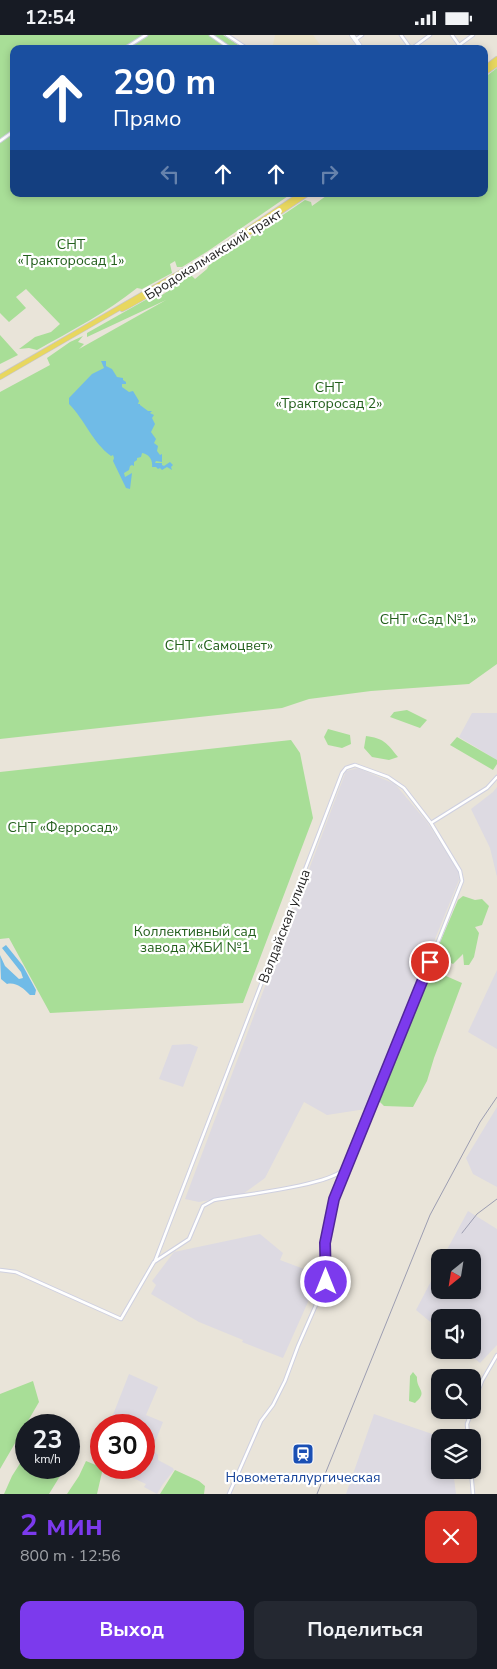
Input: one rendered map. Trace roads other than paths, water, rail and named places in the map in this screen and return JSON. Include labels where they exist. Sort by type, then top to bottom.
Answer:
[{"type":"main road","points":[[352,35],[359,45]]},
{"type":"main road","name":"Бродокалмакский тракт","points":[[0,377],[118,310],[126,303],[216,251],[297,197]]},
{"type":"main road","name":"Бродокалмакский тракт","points":[[118,310],[128,307],[210,259],[303,197]]},
{"type":"street","points":[[130,45],[146,35]]},
{"type":"street","points":[[210,35],[225,45]]},
{"type":"street","points":[[227,35],[243,45]]},
{"type":"street","points":[[355,40],[362,35]]},
{"type":"street","points":[[416,45],[430,35]]},
{"type":"street","points":[[452,35],[459,45],[473,35]]},
{"type":"street","name":"Валдайская улица","points":[[154,1262],[342,773],[346,768],[356,765],[388,777],[404,788],[431,823]]},
{"type":"street","points":[[229,1494],[261,1421],[273,1405],[285,1381],[326,1282],[325,1243],[334,1199],[462,881],[460,871],[431,823],[487,788],[497,777]]},
{"type":"street","points":[[0,1270],[16,1271],[121,1319],[154,1262],[189,1239],[203,1206],[214,1200],[313,1183],[338,1173],[343,1170],[347,1163]]},
{"type":"street","points":[[481,1384],[497,1355]]},
{"type":"street","points":[[472,1479],[473,1494]]},
{"type":"water","points":[[101,361],[106,361],[106,366],[112,369],[117,377],[123,378],[126,384],[122,384],[122,387],[129,392],[133,391],[139,401],[138,404],[148,411],[152,411],[150,413],[154,415],[152,418],[155,424],[151,432],[156,439],[154,443],[158,446],[157,451],[160,455],[162,454],[162,462],[156,461],[155,463],[162,463],[164,466],[170,462],[173,465],[171,467],[172,470],[167,467],[162,470],[152,467],[150,458],[142,453],[141,457],[137,458],[134,462],[134,466],[130,466],[129,470],[124,473],[125,477],[132,473],[130,489],[126,488],[113,461],[113,455],[111,456],[104,450],[69,404],[69,398],[92,374],[104,368]]},
{"type":"water","points":[[6,945],[23,966],[36,990],[35,995],[30,995],[19,986],[7,984],[1,979],[0,955],[5,966],[19,979],[23,978],[21,972],[2,948]]},
{"type":"railway","points":[[317,1494],[430,1215],[480,1122],[497,1097]]},
{"type":"railway","points":[[462,1233],[477,1214],[497,1199]]},
{"type":"place","name":"Новометаллургическая","points":[[303,1454]]},
{"type":"park label","name":"СНТ «Тракторосад 1»","points":[[71,252]]},
{"type":"park label","name":"СНТ «Тракторосад 2»","points":[[329,396]]},
{"type":"park label","name":"СНТ «Сад №1»","points":[[428,619]]},
{"type":"park label","name":"СНТ «Самоцвет»","points":[[219,645]]},
{"type":"park label","name":"СНТ «Ферросад»","points":[[63,827]]},
{"type":"park label","name":"Коллективный сад завода ЖБИ №1","points":[[195,939]]}]
